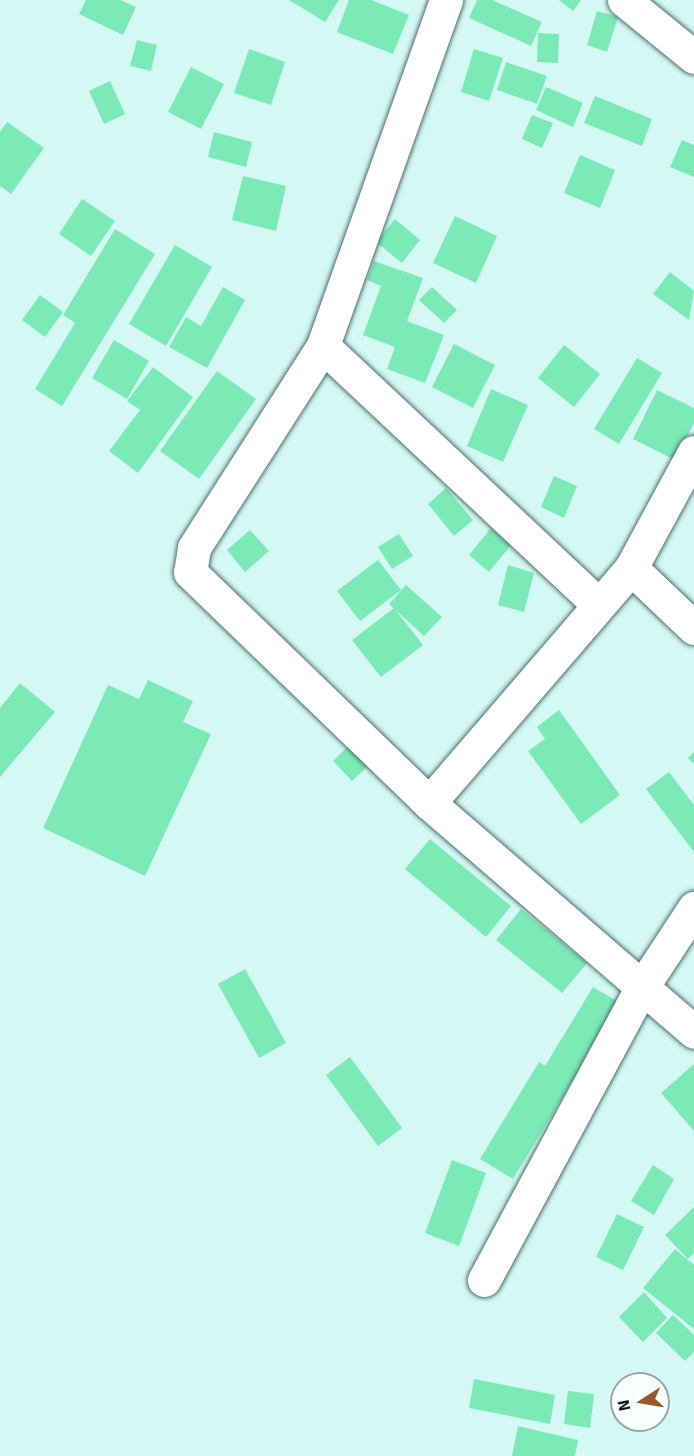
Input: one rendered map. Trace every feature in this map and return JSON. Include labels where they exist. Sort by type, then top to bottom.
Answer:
[{"type":"street","points":[[446,0],[323,346],[194,548],[190,572],[429,803],[694,1032]]},
{"type":"street","points":[[624,0],[694,57]]},
{"type":"street","points":[[323,346],[599,604]]},
{"type":"street","points":[[429,803],[630,568],[694,452]]},
{"type":"street","points":[[630,568],[694,627]]},
{"type":"street","points":[[484,1280],[642,987],[694,908]]},
{"type":"building","points":[[86,0],[121,0],[136,7],[123,35],[79,14]]},
{"type":"building","points":[[289,0],[339,0],[325,22]]},
{"type":"building","points":[[349,0],[371,0],[409,15],[393,54],[337,32]]},
{"type":"building","points":[[477,0],[492,0],[542,22],[531,46],[469,18]]},
{"type":"building","points":[[559,0],[581,0],[573,11]]},
{"type":"building","points":[[597,11],[618,17],[607,52],[587,45]]},
{"type":"building","points":[[538,33],[559,34],[558,63],[537,62]]},
{"type":"building","points":[[137,40],[157,45],[151,71],[130,66]]},
{"type":"building","points":[[249,49],[285,62],[271,105],[234,93]]},
{"type":"building","points":[[474,49],[503,58],[489,101],[461,92]]},
{"type":"building","points":[[506,62],[547,76],[537,104],[497,90]]},
{"type":"building","points":[[191,67],[224,84],[201,129],[168,112]]},
{"type":"building","points":[[110,81],[125,114],[104,124],[89,91]]},
{"type":"building","points":[[546,87],[583,103],[573,127],[536,110]]},
{"type":"building","points":[[595,96],[652,119],[642,146],[584,123]]},
{"type":"building","points":[[532,115],[553,123],[542,148],[522,139]]},
{"type":"building","points":[[7,122],[44,148],[11,194],[0,186],[0,132]]},
{"type":"building","points":[[214,132],[252,142],[246,167],[208,157]]},
{"type":"building","points":[[682,140],[694,145],[694,177],[670,167]]},
{"type":"building","points":[[580,155],[615,170],[600,208],[564,193]]},
{"type":"building","points":[[243,176],[286,186],[276,231],[232,220]]},
{"type":"building","points":[[82,199],[115,221],[91,256],[59,234]]},
{"type":"building","points":[[455,216],[497,236],[476,283],[433,263]]},
{"type":"building","points":[[395,219],[420,240],[402,263],[376,242]]},
{"type":"building","points":[[115,229],[155,254],[62,406],[35,389],[75,323],[63,315]]},
{"type":"building","points":[[175,245],[212,267],[166,346],[129,324]]},
{"type":"building","points":[[374,261],[423,278],[407,321],[444,335],[425,383],[387,369],[395,347],[363,335],[381,286],[367,280]]},
{"type":"building","points":[[670,272],[694,291],[689,320],[653,294]]},
{"type":"building","points":[[223,287],[245,300],[207,368],[169,347],[186,317],[201,326]]},
{"type":"building","points":[[432,287],[457,310],[444,323],[419,300]]},
{"type":"building","points":[[40,295],[63,312],[45,337],[22,320]]},
{"type":"building","points":[[114,340],[149,361],[127,399],[92,378]]},
{"type":"building","points":[[454,344],[495,365],[473,408],[432,387]]},
{"type":"building","points":[[564,345],[600,374],[574,407],[538,378]]},
{"type":"building","points":[[637,358],[662,373],[619,444],[594,429]]},
{"type":"building","points":[[153,367],[193,397],[138,473],[109,451],[140,410],[127,401]]},
{"type":"building","points":[[217,371],[256,399],[199,479],[160,451]]},
{"type":"building","points":[[491,389],[528,405],[503,462],[467,446]]},
{"type":"building","points":[[657,390],[694,408],[694,423],[675,460],[633,439]]},
{"type":"building","points":[[554,476],[577,486],[564,518],[541,507]]},
{"type":"building","points":[[446,488],[473,520],[454,536],[428,504]]},
{"type":"building","points":[[491,528],[511,545],[489,572],[469,555]]},
{"type":"building","points":[[250,530],[269,551],[245,572],[227,550]]},
{"type":"building","points":[[399,534],[413,556],[392,569],[378,547]]},
{"type":"building","points":[[378,560],[401,590],[360,621],[337,591]]},
{"type":"building","points":[[508,565],[534,573],[524,612],[498,605]]},
{"type":"building","points":[[406,585],[442,617],[424,636],[389,604]]},
{"type":"building","points":[[394,608],[423,645],[381,677],[352,640]]},
{"type":"building","points":[[148,680],[193,701],[183,722],[211,734],[145,876],[43,828],[108,685],[139,699]]},
{"type":"building","points":[[20,683],[55,712],[0,777],[0,708]]},
{"type":"building","points":[[559,710],[620,795],[581,824],[528,751],[545,739],[537,727]]},
{"type":"building","points":[[349,745],[369,765],[352,781],[333,761]]},
{"type":"building","points":[[694,752],[694,764],[688,758]]},
{"type":"building","points":[[669,772],[694,805],[694,852],[646,789]]},
{"type":"building","points":[[430,839],[511,906],[486,937],[405,869]]},
{"type":"building","points":[[521,909],[587,963],[562,993],[496,940]]},
{"type":"building","points":[[245,969],[286,1043],[259,1058],[218,984]]},
{"type":"building","points":[[593,987],[620,1003],[513,1179],[480,1159],[539,1062],[545,1066]]},
{"type":"building","points":[[350,1057],[402,1128],[378,1146],[326,1075]]},
{"type":"building","points":[[694,1064],[694,1131],[661,1093]]},
{"type":"building","points":[[452,1160],[486,1173],[459,1246],[425,1233]]},
{"type":"building","points":[[653,1165],[674,1179],[654,1215],[631,1201]]},
{"type":"building","points":[[694,1207],[694,1253],[688,1259],[665,1235]]},
{"type":"building","points":[[617,1214],[644,1227],[623,1270],[596,1257]]},
{"type":"building","points":[[675,1249],[694,1265],[694,1329],[643,1288]]},
{"type":"building","points":[[644,1292],[667,1318],[643,1342],[619,1317]]},
{"type":"building","points":[[673,1315],[694,1335],[694,1352],[685,1361],[656,1333]]},
{"type":"building","points":[[474,1379],[555,1395],[550,1424],[469,1408]]},
{"type":"building","points":[[568,1391],[594,1394],[590,1428],[564,1424]]},
{"type":"building","points":[[518,1426],[578,1440],[575,1456],[512,1456]]}]
